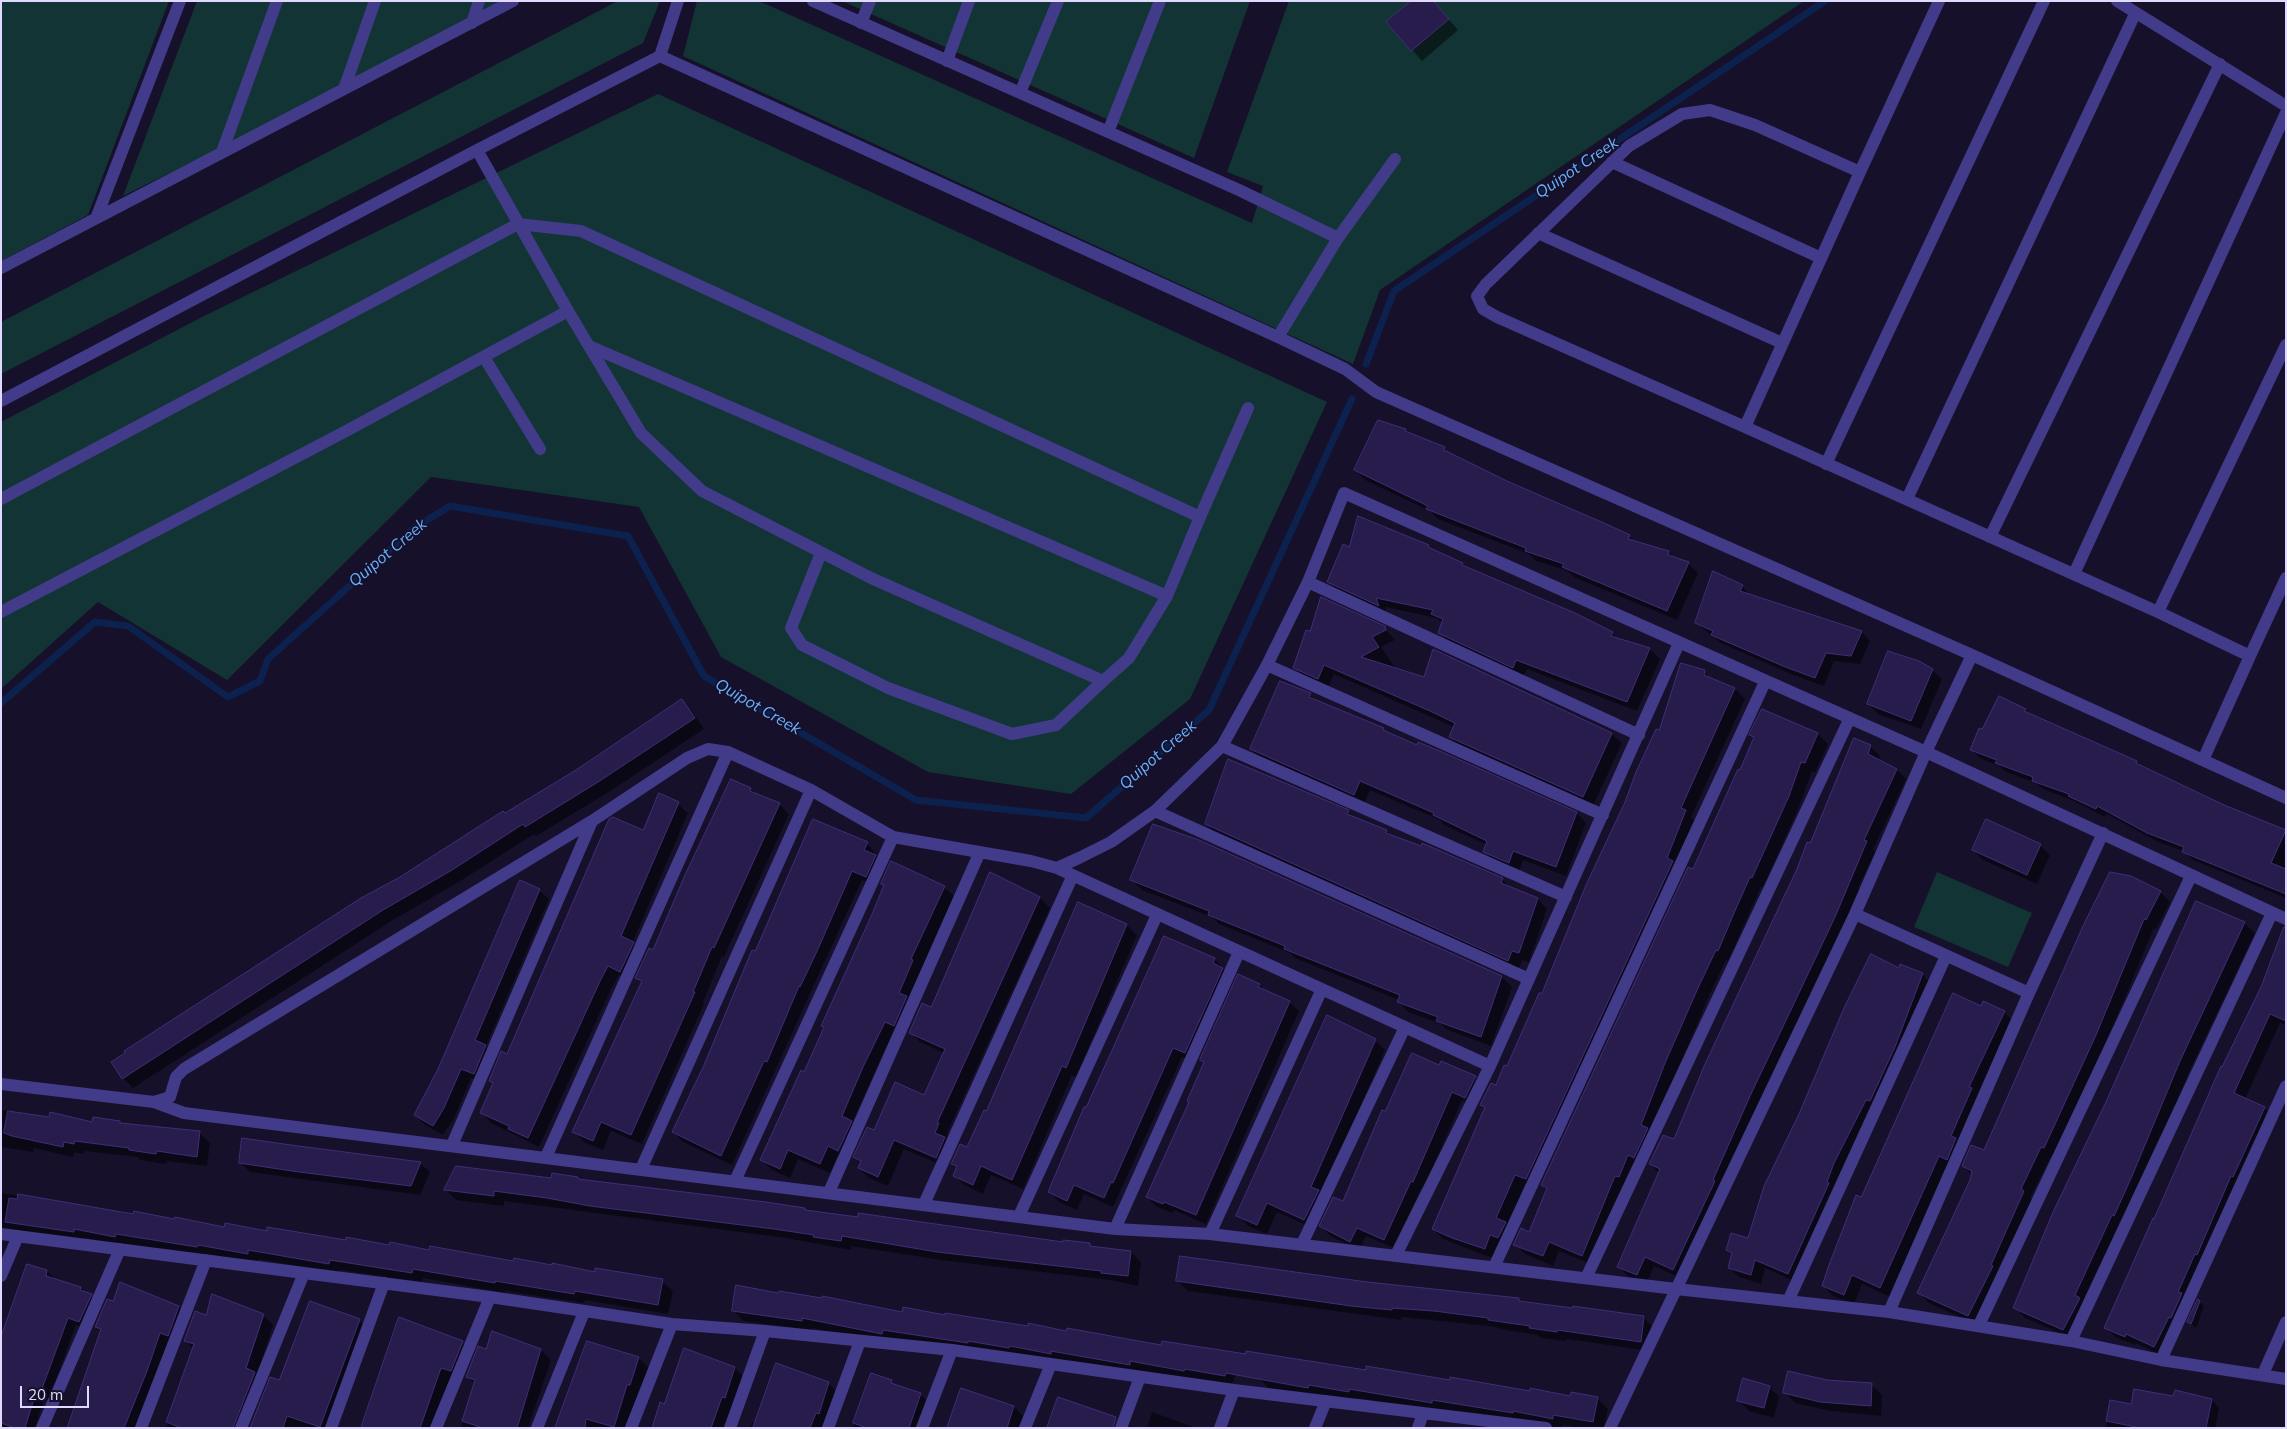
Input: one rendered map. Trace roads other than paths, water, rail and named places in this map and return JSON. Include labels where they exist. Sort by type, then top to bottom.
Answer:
[{"type":"street","points":[[97,216],[180,1]]},
{"type":"street","points":[[222,152],[277,1]]},
{"type":"street","points":[[344,89],[375,1]]},
{"type":"street","points":[[472,23],[479,1]]},
{"type":"street","points":[[1,268],[97,216],[513,1]]},
{"type":"street","points":[[1,401],[477,150],[660,56],[678,1]]},
{"type":"street","points":[[813,1],[1238,190],[1338,238]]},
{"type":"street","points":[[861,23],[870,1]]},
{"type":"street","points":[[946,61],[969,1]]},
{"type":"street","points":[[1020,93],[1058,1]]},
{"type":"street","points":[[1108,132],[1160,1]]},
{"type":"street","points":[[1745,427],[1939,1]]},
{"type":"street","points":[[1826,464],[2044,1]]},
{"type":"street","points":[[2117,1],[2286,106]]},
{"type":"street","points":[[1907,499],[2136,14]]},
{"type":"street","points":[[660,56],[1278,337],[1345,369],[1376,392],[1972,655],[2286,798]]},
{"type":"street","points":[[1990,537],[2220,64]]},
{"type":"street","points":[[1860,172],[1756,125],[1710,110],[1682,114],[1629,146],[1486,284],[1477,296],[1483,309],[2158,612],[2250,656]]},
{"type":"street","points":[[2074,574],[2286,113]]},
{"type":"street","points":[[477,150],[568,311],[641,433],[702,491],[871,578],[1103,681]]},
{"type":"street","points":[[1278,337],[1338,238],[1395,159]]},
{"type":"street","points":[[1612,162],[1821,258]]},
{"type":"street","points":[[1,499],[518,224],[581,232],[1200,517]]},
{"type":"street","points":[[1538,233],[1782,343]]},
{"type":"street","points":[[1,612],[568,311]]},
{"type":"street","points":[[2158,612],[2286,345]]},
{"type":"street","points":[[589,346],[1167,596]]},
{"type":"street","points":[[484,357],[540,449]]},
{"type":"street","points":[[821,553],[791,628],[802,645],[888,688],[1012,734],[1056,725],[1129,658],[1167,596],[1248,408]]},
{"type":"street","points":[[1056,868],[1111,842],[1155,811],[1222,746],[1267,665],[1308,582],[1344,493],[1849,720],[1926,752],[2286,919]]},
{"type":"street","points":[[2203,760],[2286,578]]},
{"type":"street","points":[[1308,582],[1639,735]]},
{"type":"street","points":[[1396,1255],[1490,1066],[1679,643]]},
{"type":"street","points":[[1610,1428],[1854,914],[1926,752],[1972,655]]},
{"type":"street","points":[[1267,665],[1603,815]]},
{"type":"street","points":[[1494,1267],[1765,682]]},
{"type":"street","points":[[1586,1278],[1849,720]]},
{"type":"street","points":[[1222,746],[1566,897]]},
{"type":"street","points":[[154,1102],[170,1097],[176,1077],[184,1069],[592,822],[696,753],[708,749],[728,752],[811,790],[893,837],[980,854],[1032,861],[1056,868],[1490,1066]]},
{"type":"street","points":[[546,1157],[728,752]]},
{"type":"street","points":[[641,1169],[811,790]]},
{"type":"street","points":[[1155,811],[1529,978]]},
{"type":"street","points":[[452,1146],[592,822]]},
{"type":"street","points":[[1889,1312],[2029,993],[2103,833]]},
{"type":"street","points":[[735,1181],[893,837]]},
{"type":"street","points":[[829,1192],[980,854]]},
{"type":"street","points":[[924,1204],[1073,875]]},
{"type":"street","points":[[1978,1325],[2192,876]]},
{"type":"street","points":[[2071,1341],[2272,913]]},
{"type":"street","points":[[1854,914],[2029,993]]},
{"type":"street","points":[[1019,1216],[1157,915]]},
{"type":"street","points":[[1115,1229],[1239,952]]},
{"type":"street","points":[[1789,1299],[1946,956]]},
{"type":"street","points":[[1210,1234],[1322,989]]},
{"type":"street","points":[[1302,1244],[1405,1027]]},
{"type":"street","points":[[1,1084],[154,1102],[184,1113],[1115,1229],[1210,1234],[1676,1289],[1789,1299],[1978,1325],[2071,1341],[2161,1360],[2286,1378]]},
{"type":"street","points":[[2161,1360],[2286,1086]]},
{"type":"street","points":[[1,1234],[490,1297],[672,1324],[765,1331],[952,1350],[1234,1390],[1546,1428]]},
{"type":"street","points":[[1,1276],[18,1236]]},
{"type":"street","points":[[42,1428],[120,1249]]},
{"type":"street","points":[[141,1428],[206,1260]]},
{"type":"street","points":[[241,1428],[304,1273]]},
{"type":"street","points":[[331,1428],[384,1283]]},
{"type":"street","points":[[436,1428],[490,1297]]},
{"type":"street","points":[[537,1428],[584,1312]]},
{"type":"street","points":[[2263,1374],[2286,1322]]},
{"type":"street","points":[[631,1428],[672,1324]]},
{"type":"street","points":[[730,1428],[765,1331]]},
{"type":"street","points":[[828,1428],[860,1341]]},
{"type":"street","points":[[922,1428],[952,1350]]},
{"type":"street","points":[[1025,1428],[1051,1364]]},
{"type":"street","points":[[1120,1428],[1140,1377]]},
{"type":"street","points":[[1220,1428],[1234,1390]]},
{"type":"street","points":[[1315,1428],[1326,1401]]},
{"type":"street","points":[[1418,1428],[1423,1413]]},
{"type":"waterway","name":"Quipot Creek","points":[[1366,364],[1394,291],[1825,1]]},
{"type":"waterway","name":"Quipot Creek","points":[[1,703],[95,622],[128,626],[228,697],[260,681],[268,659],[414,528],[450,506],[628,536],[704,676],[916,800],[1086,818],[1209,710],[1352,399]]}]
